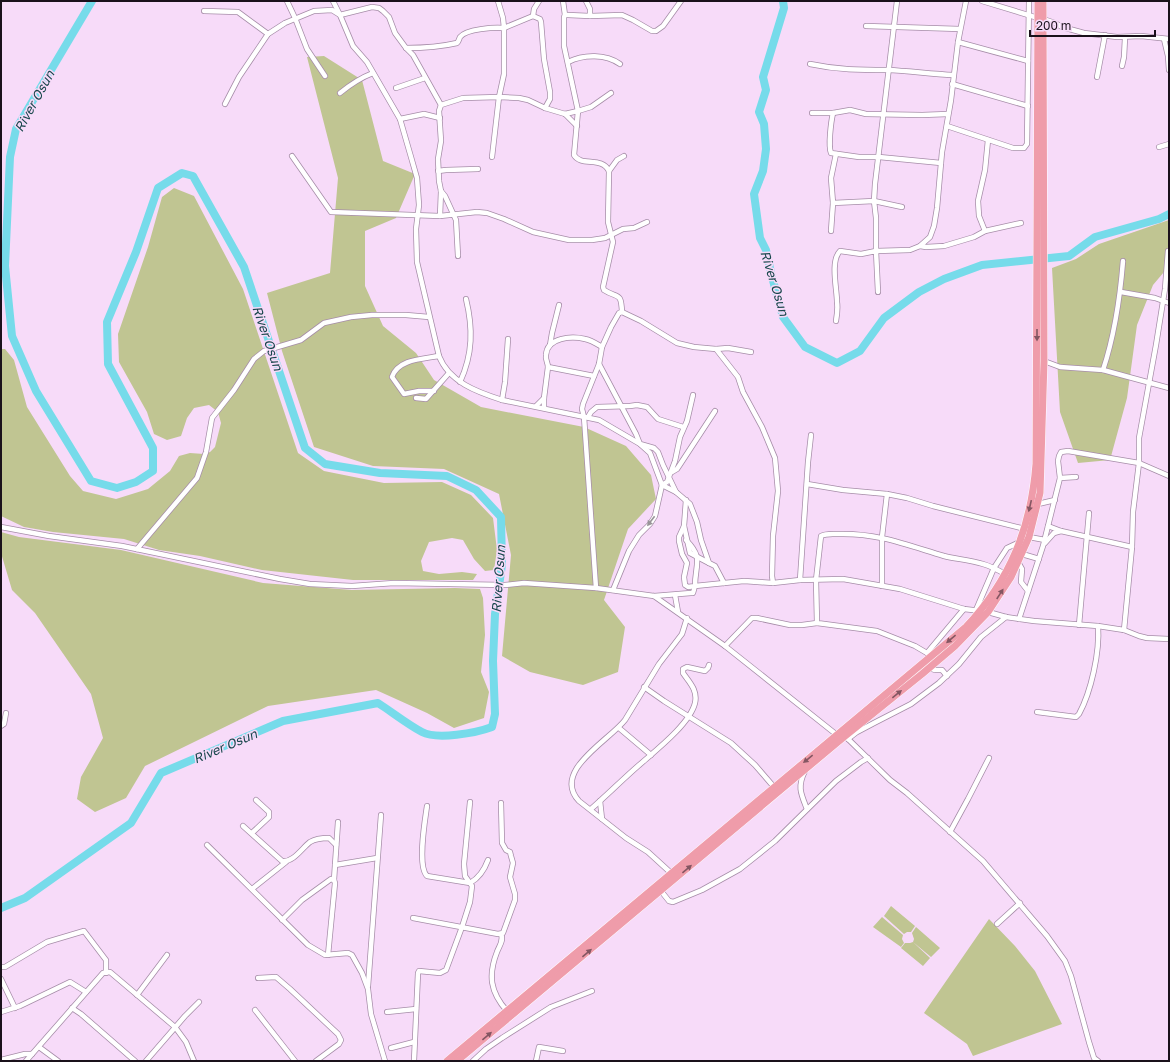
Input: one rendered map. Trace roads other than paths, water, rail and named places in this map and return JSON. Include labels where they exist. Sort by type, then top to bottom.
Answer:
[{"type":"highway","points":[[1008,575],[1025,529],[1034,491],[1036,464],[1040,296],[1040,19],[1038,1]]},
{"type":"highway","points":[[1040,19],[1043,1]]},
{"type":"highway","points":[[446,1061],[774,787],[843,737],[930,668],[966,635],[1018,562],[1029,537],[1038,504],[1040,485],[1044,361],[1040,296]]},
{"type":"highway","points":[[457,1061],[806,770],[843,737],[929,654],[966,627],[982,611]]},
{"type":"street","points":[[287,1],[307,50],[325,76]]},
{"type":"street","points":[[333,1],[353,46],[367,62],[400,119],[417,178],[419,205],[416,229],[417,262],[442,365],[460,382],[477,391],[502,400],[599,420],[640,444],[650,453],[662,485],[655,516],[650,524],[639,535],[629,551],[613,590]]},
{"type":"street","points":[[492,157],[504,74],[504,28],[498,1]]},
{"type":"street","points":[[533,16],[534,9],[540,1]]},
{"type":"street","points":[[563,1],[565,15],[564,46],[578,111],[573,151],[576,158],[601,163],[606,166],[609,171],[608,222],[613,242],[603,287],[607,292],[616,294],[619,297],[622,312]]},
{"type":"street","points":[[586,1],[590,9],[590,16]]},
{"type":"street","points":[[565,15],[590,16],[618,14],[656,32],[663,26],[681,1]]},
{"type":"street","points":[[878,292],[876,218],[874,201],[897,1]]},
{"type":"street","points":[[836,321],[838,302],[835,266],[837,255],[842,251],[852,254],[861,254],[876,251],[910,250],[920,246],[930,237],[938,208],[942,152],[951,100],[960,28],[966,1]]},
{"type":"street","points":[[982,1],[1001,4],[1029,16],[1084,33],[1125,38],[1140,36],[1166,39],[1169,70]]},
{"type":"street","points":[[947,126],[1013,148],[1024,148],[1027,144],[1029,1]]},
{"type":"street","points":[[225,104],[239,77],[268,34],[295,18],[318,10],[332,10],[340,15],[372,7],[379,8],[389,18],[395,33],[412,55],[441,105],[439,111],[442,141],[438,159],[441,192],[440,216]]},
{"type":"street","points":[[204,11],[238,12],[268,34]]},
{"type":"street","points":[[406,48],[427,48],[457,43],[460,37],[464,34],[498,27],[504,28],[533,16],[540,19],[541,22],[544,59],[550,92],[550,99],[546,108]]},
{"type":"street","points":[[866,26],[894,28],[960,28]]},
{"type":"street","points":[[1097,77],[1105,35]]},
{"type":"street","points":[[1122,66],[1125,38]]},
{"type":"street","points":[[958,42],[1028,61]]},
{"type":"street","points":[[568,62],[580,57],[593,57],[610,58],[620,64]]},
{"type":"street","points":[[810,64],[841,70],[889,70],[953,76]]},
{"type":"street","points":[[340,93],[352,83],[373,73]]},
{"type":"street","points":[[396,88],[425,78]]},
{"type":"street","points":[[952,84],[1028,106]]},
{"type":"street","points":[[565,114],[591,107],[611,93]]},
{"type":"street","points":[[441,105],[463,98],[500,97],[523,99],[565,114],[577,126]]},
{"type":"street","points":[[812,113],[833,113],[850,110],[866,114],[948,114]]},
{"type":"street","points":[[833,113],[831,122],[831,154],[941,163]]},
{"type":"street","points":[[400,119],[424,114],[440,118]]},
{"type":"street","points":[[985,231],[979,216],[978,201],[985,170],[988,140]]},
{"type":"street","points":[[1159,147],[1169,144]]},
{"type":"street","points":[[831,231],[833,203],[831,178],[836,154]]},
{"type":"street","points":[[292,156],[331,212],[440,216],[477,212],[495,215],[533,232],[569,240],[599,239],[623,229],[634,228],[647,222]]},
{"type":"street","points":[[609,171],[617,160],[624,156]]},
{"type":"street","points":[[438,171],[478,169]]},
{"type":"street","points":[[441,192],[445,196],[456,220],[458,256]]},
{"type":"street","points":[[833,203],[874,201],[902,207]]},
{"type":"street","points":[[920,246],[944,246],[974,237],[985,231],[1020,223]]},
{"type":"street","points":[[1124,630],[1132,547],[1133,512],[1139,463],[1139,438],[1163,301],[1168,251]]},
{"type":"street","points":[[1102,370],[1110,348],[1120,292],[1123,260]]},
{"type":"street","points":[[1120,292],[1169,303]]},
{"type":"street","points":[[460,382],[471,349],[470,318],[466,299]]},
{"type":"street","points":[[544,408],[548,367],[546,355],[550,345],[559,305]]},
{"type":"street","points":[[596,588],[586,417],[582,409],[599,364],[602,347],[619,313],[622,312]]},
{"type":"street","points":[[622,312],[641,321],[677,343],[751,352]]},
{"type":"street","points":[[137,549],[197,478],[206,452],[212,418],[234,390],[254,359],[264,351],[283,344],[301,340],[324,323],[352,317],[390,315],[430,317]]},
{"type":"street","points":[[550,345],[565,338],[584,338],[602,347]]},
{"type":"street","points":[[502,400],[505,382],[508,339]]},
{"type":"street","points":[[716,348],[738,377],[743,392],[762,427],[775,458],[778,490],[773,536],[773,583]]},
{"type":"street","points":[[434,391],[419,391],[404,394],[392,377],[393,374],[405,362],[439,356]]},
{"type":"street","points":[[1044,361],[1060,367],[1102,370],[1169,388]]},
{"type":"street","points":[[599,364],[640,444]]},
{"type":"street","points":[[548,367],[594,376]]},
{"type":"street","points":[[416,398],[426,399],[449,373]]},
{"type":"street","points":[[662,485],[668,482],[683,427],[687,421],[693,395]]},
{"type":"street","points":[[536,406],[544,398]]},
{"type":"street","points":[[586,417],[597,407],[642,405],[658,419],[683,427]]},
{"type":"street","points":[[670,475],[681,464],[715,411]]},
{"type":"street","points":[[800,580],[808,462],[812,435]]},
{"type":"street","points":[[640,444],[656,449],[661,457],[663,465],[670,475],[676,492]]},
{"type":"street","points":[[1019,619],[1045,540],[1060,478],[1058,461],[1061,452],[1068,451],[1139,463],[1169,476]]},
{"type":"street","points":[[659,475],[663,465]]},
{"type":"street","points":[[1060,478],[1076,477]]},
{"type":"street","points":[[807,484],[907,498],[932,506],[1025,529]]},
{"type":"street","points":[[662,485],[676,492],[690,504],[709,563]]},
{"type":"street","points":[[882,586],[882,538],[887,494]]},
{"type":"street","points":[[686,500],[684,526],[690,553],[684,581],[685,585],[688,587],[744,581],[773,583],[800,580],[843,579],[900,589],[964,609],[982,611],[1006,617],[1098,626],[1124,630],[1147,638],[1169,638]]},
{"type":"street","points":[[1038,504],[1055,500]]},
{"type":"street","points":[[1079,625],[1089,513]]},
{"type":"street","points":[[684,526],[679,537],[679,541],[682,554],[687,563]]},
{"type":"street","points":[[1048,526],[1061,531],[1132,547]]},
{"type":"street","points":[[1,527],[48,536],[122,546],[310,584],[352,586],[394,583],[524,584],[596,588],[654,596],[675,596],[692,593],[695,586],[695,572],[698,558],[694,549],[686,540]]},
{"type":"street","points":[[1043,546],[1054,533],[1061,531]]},
{"type":"street","points":[[817,623],[816,580],[820,539],[823,534],[860,534],[882,538],[945,556],[983,564],[1021,582],[1028,591]]},
{"type":"street","points":[[1029,537],[1045,540]]},
{"type":"street","points":[[982,611],[994,568],[1007,548],[1021,541]]},
{"type":"street","points":[[690,553],[715,566],[724,583]]},
{"type":"street","points":[[1022,554],[1039,559]]},
{"type":"street","points":[[1018,562],[1022,573],[1021,582]]},
{"type":"street","points":[[654,596],[725,646],[843,737],[983,861],[1047,936],[1065,962],[1071,976],[1094,1060]]},
{"type":"street","points":[[675,596],[678,612]]},
{"type":"street","points":[[725,646],[752,618],[757,618],[790,625],[817,623],[877,631],[915,646],[929,654],[964,609]]},
{"type":"street","points":[[843,737],[911,704],[947,676],[981,637],[1006,617]]},
{"type":"street","points":[[671,873],[648,852],[626,838],[579,801],[574,795],[572,789],[575,771],[585,756],[619,728],[632,711],[644,686],[682,634],[687,618]]},
{"type":"street","points":[[1037,712],[1076,717],[1079,714],[1091,684],[1098,643],[1098,626]]},
{"type":"street","points":[[591,810],[651,755],[689,717],[696,702],[695,694],[692,683],[683,673],[683,669],[687,667],[705,671],[709,664]]},
{"type":"street","points":[[930,668],[942,670],[947,676]]},
{"type":"street","points":[[644,686],[689,717],[731,743],[755,765],[774,787]]},
{"type":"street","points":[[1,726],[4,724],[6,714]]},
{"type":"street","points":[[619,728],[651,755]]},
{"type":"street","points":[[661,891],[669,901],[673,902],[702,890],[740,869],[775,841],[836,781],[868,758]]},
{"type":"street","points":[[950,832],[989,758]]},
{"type":"street","points":[[806,770],[800,784],[800,792],[807,810]]},
{"type":"street","points":[[252,833],[269,817],[269,812],[256,800]]},
{"type":"street","points":[[600,801],[602,818]]},
{"type":"street","points":[[414,1061],[418,973],[440,973],[446,970],[470,902],[472,889],[465,876],[464,864],[470,802]]},
{"type":"street","points":[[501,802],[502,844],[506,850],[510,852],[513,862],[510,877],[515,894],[513,906],[503,933],[501,934],[502,941],[492,968],[491,983],[497,998],[507,1011]]},
{"type":"street","points":[[427,806],[422,848],[424,873],[432,878],[470,883],[479,877],[488,860]]},
{"type":"street","points":[[380,815],[368,989],[371,1014],[385,1061]]},
{"type":"street","points":[[328,955],[335,883],[338,822]]},
{"type":"street","points":[[243,826],[282,861],[286,862]]},
{"type":"street","points":[[252,889],[294,857],[312,841],[329,838],[336,845]]},
{"type":"street","points":[[207,845],[308,945],[322,954],[328,955],[350,953],[362,972],[368,989]]},
{"type":"street","points":[[335,865],[377,858]]},
{"type":"street","points":[[282,920],[302,900],[331,879],[334,880]]},
{"type":"street","points":[[997,924],[1020,903]]},
{"type":"street","points":[[413,918],[501,934]]},
{"type":"street","points":[[1,967],[5,967],[47,942],[84,931],[106,960],[106,972]]},
{"type":"street","points":[[138,995],[167,955]]},
{"type":"street","points":[[26,1061],[103,973],[110,972],[175,1027],[186,1042],[194,1061]]},
{"type":"street","points":[[362,972],[369,972]]},
{"type":"street","points":[[258,978],[276,977],[338,1034],[341,1040],[339,1044],[316,1061]]},
{"type":"street","points":[[1,979],[15,1008]]},
{"type":"street","points":[[1,1012],[15,1008],[43,996],[70,982],[86,992]]},
{"type":"street","points":[[473,1061],[486,1049],[502,1038],[551,1008],[592,991]]},
{"type":"street","points":[[146,1061],[199,1002]]},
{"type":"street","points":[[72,1008],[82,1014],[135,1061]]},
{"type":"street","points":[[387,1012],[416,1009]]},
{"type":"street","points":[[255,1010],[295,1061]]},
{"type":"street","points":[[391,1048],[414,1042]]},
{"type":"street","points":[[39,1047],[58,1061]]},
{"type":"street","points":[[536,1061],[539,1047],[563,1051]]},
{"type":"street","points":[[1,1060],[32,1054]]},
{"type":"waterway","name":"River Osun","points":[[1,908],[25,898],[131,823],[161,773],[283,721],[378,703],[422,732],[447,736],[492,727],[495,714],[493,661],[495,614],[502,565],[501,517],[476,490],[447,476],[380,473],[325,464],[305,448],[244,267],[193,176],[182,173],[158,188],[136,252],[107,322],[108,364],[153,448],[153,471],[136,482],[117,488],[91,481],[36,391],[12,336],[5,266],[10,157],[16,129],[92,1]]},
{"type":"waterway","name":"River Osun","points":[[783,1],[784,8],[763,77],[766,90],[759,112],[764,124],[766,149],[763,171],[754,194],[760,238],[766,250],[783,317],[805,347],[837,363],[860,351],[884,318],[919,292],[944,279],[982,265],[1069,256],[1095,237],[1159,219],[1169,214]]}]
